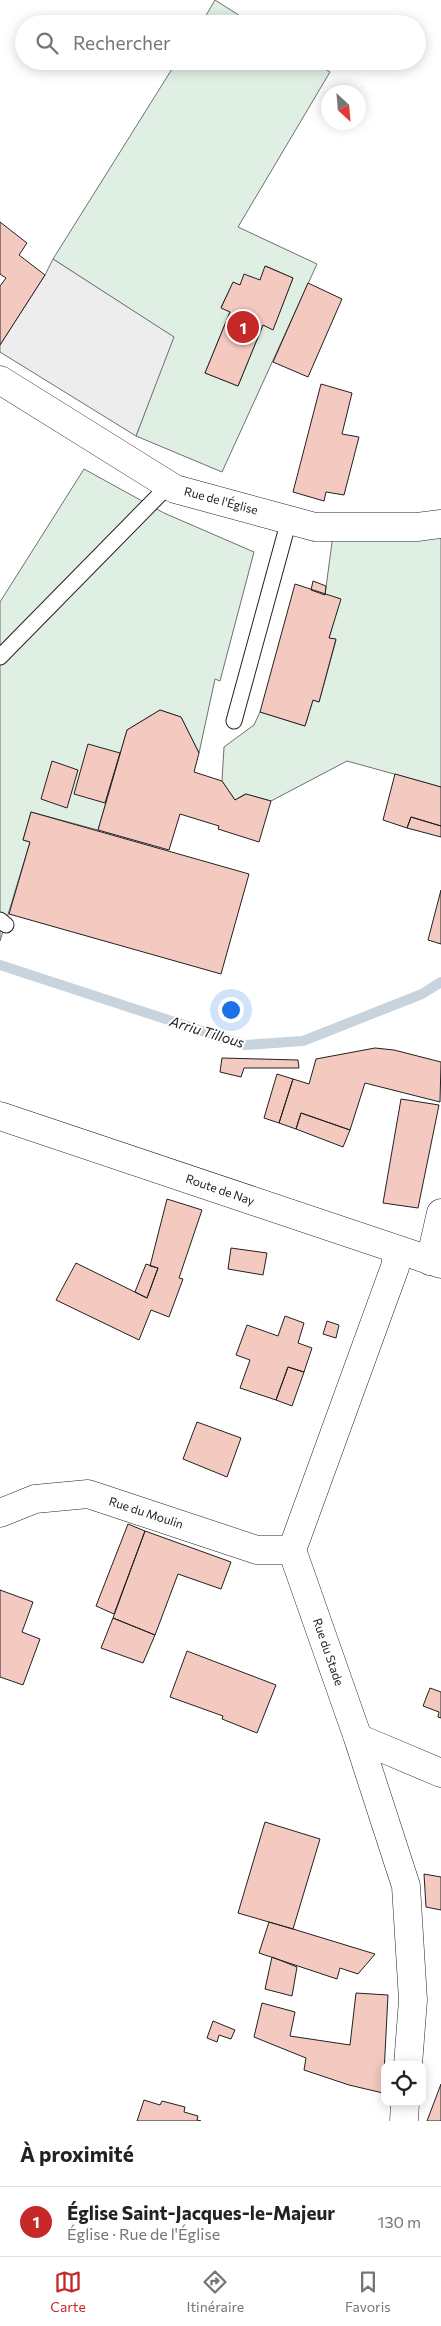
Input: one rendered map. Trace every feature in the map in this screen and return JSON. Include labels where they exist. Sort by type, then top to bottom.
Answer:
[{"type":"street","name":"Rue de l'Église","points":[[0,380],[176,489],[316,527],[417,527],[441,524]]},
{"type":"street","name":"Route de Nay","points":[[0,1116],[435,1262]]},
{"type":"street","points":[[435,1262],[441,1213]]},
{"type":"street","points":[[292,1550],[392,1275],[398,1250]]},
{"type":"street","name":"Rue du Moulin","points":[[0,1513],[35,1499],[88,1494],[257,1550],[292,1550]]},
{"type":"street","name":"Rue du Stade","points":[[292,1550],[358,1738],[406,1886],[412,2000],[408,2061]]},
{"type":"street","points":[[358,1738],[441,1773]]},
{"type":"street","points":[[404,2121],[405,2106]]},
{"type":"lane","points":[[0,657],[169,485]]},
{"type":"lane","points":[[234,721],[289,520]]},
{"type":"green space","points":[[215,0],[239,15],[206,15]]},
{"type":"green space","points":[[171,70],[327,70],[330,72],[238,227],[317,264],[222,472],[136,436],[173,337],[53,259]],"holes":[[[266,266],[293,278],[273,329],[263,325],[238,386],[205,373],[230,312],[221,307],[233,283],[240,285],[260,280]]]},
{"type":"green space","points":[[84,469],[164,513],[254,552],[220,681],[215,679],[199,753],[181,717],[160,710],[127,730],[98,830],[31,812],[23,840],[30,842],[0,941],[0,602]]},
{"type":"green space","points":[[441,524],[441,787],[347,761],[271,801],[245,794],[235,800],[222,781],[224,747],[254,725],[260,712],[305,726],[313,700],[319,702],[336,640],[329,638],[340,599],[325,595],[334,527]]},
{"type":"shaded area","points":[[53,259],[174,337],[136,436],[0,352],[0,345],[45,275]]},
{"type":"building","points":[[0,222],[27,243],[19,255],[45,275],[0,345],[0,286],[6,278],[0,274]]},
{"type":"building","points":[[265,266],[293,278],[273,330],[263,325],[238,386],[205,373],[230,312],[221,308],[233,282],[240,285],[244,274],[260,280]]},
{"type":"building","points":[[308,283],[342,299],[308,377],[273,362]]},
{"type":"building","points":[[321,384],[352,393],[342,434],[359,437],[344,495],[326,492],[324,501],[293,492]]},
{"type":"building","points":[[313,581],[326,586],[325,595],[311,590]]},
{"type":"building","points":[[295,584],[341,599],[329,638],[336,639],[319,702],[313,700],[305,726],[260,712]]},
{"type":"building","points":[[160,710],[181,717],[199,753],[194,772],[222,781],[235,800],[246,794],[271,801],[259,842],[218,829],[219,826],[180,814],[169,850],[98,830],[127,730]]},
{"type":"building","points":[[88,744],[120,753],[105,803],[74,794]]},
{"type":"building","points":[[52,761],[78,770],[67,808],[41,799]]},
{"type":"building","points":[[395,774],[441,787],[441,826],[411,817],[407,828],[383,820]]},
{"type":"building","points":[[31,812],[249,874],[221,974],[9,914],[30,842],[23,840]]},
{"type":"building","points":[[411,817],[441,826],[441,837],[407,828]]},
{"type":"building","points":[[441,890],[441,944],[428,940]]},
{"type":"building","points":[[375,1048],[394,1050],[441,1062],[440,1102],[365,1083],[350,1130],[301,1113],[296,1129],[279,1123],[293,1079],[309,1084],[316,1059]]},
{"type":"building","points":[[222,1058],[298,1060],[299,1068],[244,1068],[241,1077],[220,1072]]},
{"type":"building","points":[[277,1074],[293,1079],[279,1123],[264,1118]]},
{"type":"building","points":[[401,1099],[439,1105],[418,1208],[383,1203]]},
{"type":"building","points":[[301,1113],[350,1130],[343,1147],[296,1129]]},
{"type":"building","points":[[167,1199],[202,1210],[179,1278],[183,1279],[169,1317],[151,1310],[139,1340],[56,1300],[76,1263],[147,1298],[158,1268],[150,1266]]},
{"type":"building","points":[[231,1248],[267,1253],[263,1275],[228,1269]]},
{"type":"building","points":[[146,1264],[158,1268],[147,1298],[135,1292]]},
{"type":"building","points":[[285,1316],[304,1323],[298,1343],[312,1348],[304,1372],[288,1367],[276,1400],[240,1388],[250,1360],[236,1355],[247,1325],[278,1336]]},
{"type":"building","points":[[327,1321],[339,1325],[336,1338],[323,1334]]},
{"type":"building","points":[[288,1367],[304,1372],[292,1406],[276,1400]]},
{"type":"building","points":[[197,1422],[241,1438],[227,1477],[183,1459]]},
{"type":"building","points":[[128,1524],[145,1531],[114,1614],[96,1606]]},
{"type":"building","points":[[145,1531],[231,1562],[221,1589],[178,1574],[155,1635],[113,1618]]},
{"type":"building","points":[[0,1590],[33,1602],[22,1632],[40,1639],[23,1685],[0,1677]]},
{"type":"building","points":[[113,1618],[155,1635],[143,1663],[101,1648]]},
{"type":"building","points":[[187,1651],[276,1685],[257,1733],[222,1719],[223,1716],[170,1697]]},
{"type":"building","points":[[430,1688],[441,1692],[441,1718],[438,1717],[439,1712],[423,1706]]},
{"type":"building","points":[[265,1822],[320,1839],[293,1929],[238,1913]]},
{"type":"building","points":[[424,1874],[441,1877],[441,1910],[426,1907]]},
{"type":"building","points":[[269,1922],[375,1954],[358,1974],[340,1968],[337,1979],[259,1953]]},
{"type":"building","points":[[272,1957],[297,1967],[292,1996],[265,1989]]},
{"type":"building","points":[[356,1993],[388,1995],[385,2061],[381,2061],[381,2093],[349,2085],[304,2070],[306,2058],[254,2037],[262,2003],[295,2012],[290,2036],[350,2045]]},
{"type":"building","points":[[213,2021],[235,2030],[231,2039],[219,2035],[217,2042],[207,2038]]},
{"type":"building","points":[[441,2084],[441,2121],[427,2121]]},
{"type":"building","points":[[144,2100],[160,2105],[162,2101],[185,2107],[184,2112],[198,2116],[197,2120],[201,2121],[137,2121]]},
{"type":"waterway","name":"Arriu Tillous","points":[[0,965],[245,1045],[303,1041],[422,994],[441,982]]},
{"type":"place","name":"Église Saint-Jacques-le-Majeur","points":[[243,327]]}]
